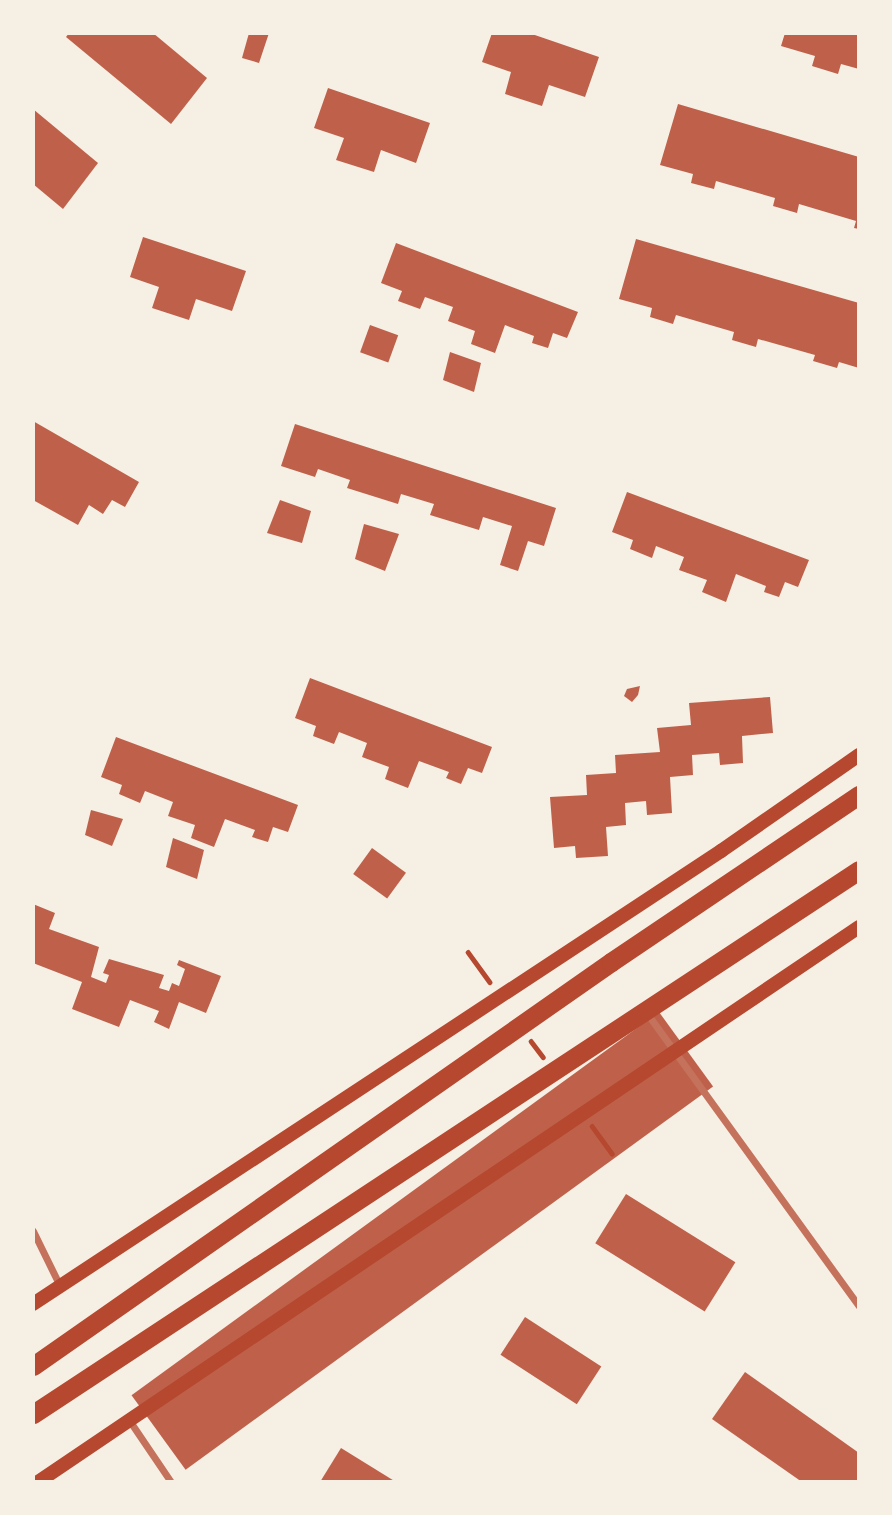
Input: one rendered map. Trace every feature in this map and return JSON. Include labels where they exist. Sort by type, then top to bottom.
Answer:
[{"type":"highway","points":[[33,1366],[611,962],[859,795]]},
{"type":"highway","points":[[33,1414],[859,870]]},
{"type":"main road","points":[[33,1304],[721,851],[859,755]]},
{"type":"main road","points":[[38,1482],[859,926]]},
{"type":"street","points":[[646,1012],[673,1053],[859,1306]]},
{"type":"street","points":[[33,1231],[60,1286]]},
{"type":"street","points":[[129,1419],[171,1482]]},
{"type":"building","points":[[69,33],[153,33],[207,78],[171,124],[66,37]]},
{"type":"building","points":[[249,33],[269,33],[259,63],[242,58]]},
{"type":"building","points":[[492,33],[529,33],[599,57],[585,97],[549,85],[542,106],[505,94],[511,72],[482,62]]},
{"type":"building","points":[[785,33],[859,33],[859,69],[841,64],[838,74],[812,66],[815,56],[781,46]]},
{"type":"building","points":[[328,88],[430,123],[416,163],[381,150],[374,172],[336,160],[344,138],[314,128]]},
{"type":"building","points":[[678,104],[859,157],[859,229],[854,228],[856,221],[799,204],[797,213],[773,206],[775,198],[716,181],[714,189],[691,183],[693,174],[660,165]]},
{"type":"building","points":[[33,109],[98,163],[63,209],[33,184]]},
{"type":"building","points":[[143,237],[246,271],[232,311],[196,299],[189,320],[152,308],[159,287],[130,277]]},
{"type":"building","points":[[636,239],[859,303],[859,368],[839,362],[837,368],[813,361],[815,355],[758,339],[756,347],[732,340],[734,332],[676,315],[673,324],[650,317],[652,308],[619,299]]},
{"type":"building","points":[[396,243],[578,312],[567,338],[553,333],[548,348],[532,343],[534,336],[505,325],[495,353],[471,344],[475,331],[448,321],[453,307],[425,297],[420,309],[398,301],[402,291],[381,283]]},
{"type":"building","points":[[370,325],[398,335],[388,363],[360,352]]},
{"type":"building","points":[[450,352],[481,363],[474,392],[443,380]]},
{"type":"building","points":[[33,421],[139,482],[125,507],[112,500],[103,514],[89,505],[78,525],[33,500]]},
{"type":"building","points":[[295,424],[556,508],[544,546],[528,541],[518,571],[500,565],[512,526],[483,517],[479,530],[430,515],[434,504],[401,494],[398,504],[347,488],[350,480],[318,469],[315,477],[281,466]]},
{"type":"building","points":[[627,492],[809,560],[798,587],[785,582],[779,597],[764,592],[766,586],[736,574],[726,602],[702,592],[707,580],[679,570],[684,557],[656,546],[652,558],[630,549],[633,540],[612,532]]},
{"type":"building","points":[[280,500],[311,511],[302,543],[267,533]]},
{"type":"building","points":[[364,524],[399,534],[385,571],[355,559]]},
{"type":"building","points":[[310,678],[492,747],[482,773],[468,768],[461,784],[446,778],[449,772],[419,761],[408,788],[385,779],[389,767],[362,757],[367,743],[339,732],[334,744],[313,736],[316,726],[295,718]]},
{"type":"building","points":[[640,686],[638,695],[632,702],[624,696],[627,689]]},
{"type":"building","points":[[770,697],[773,733],[742,736],[743,763],[720,765],[719,753],[692,755],[693,775],[670,777],[672,813],[647,815],[646,801],[625,803],[626,825],[606,827],[608,856],[576,858],[575,846],[554,848],[550,797],[587,795],[586,775],[616,773],[615,755],[660,752],[657,728],[691,725],[689,703]]},
{"type":"building","points":[[116,737],[298,805],[288,832],[273,827],[268,842],[252,837],[255,830],[225,819],[214,847],[191,838],[195,825],[168,816],[173,802],[145,791],[140,803],[119,794],[122,785],[101,777]]},
{"type":"building","points":[[91,810],[123,819],[112,846],[85,835]]},
{"type":"building","points":[[173,838],[204,850],[197,879],[166,867]]},
{"type":"building","points":[[372,848],[406,873],[387,899],[353,874]]},
{"type":"building","points":[[33,904],[55,913],[49,929],[99,947],[91,977],[106,983],[109,975],[103,973],[109,959],[164,975],[159,988],[169,991],[172,983],[179,986],[185,969],[177,965],[179,960],[221,976],[206,1013],[179,1002],[169,1029],[154,1022],[159,1011],[130,1000],[119,1027],[72,1009],[82,982],[33,963]]},
{"type":"building","points":[[659,1012],[713,1086],[186,1470],[132,1395]]},
{"type":"building","points":[[626,1194],[735,1262],[705,1312],[595,1243]]},
{"type":"building","points":[[525,1317],[601,1367],[577,1404],[500,1355]]},
{"type":"building","points":[[745,1372],[859,1453],[859,1482],[802,1482],[712,1419]]},
{"type":"building","points":[[341,1448],[396,1482],[320,1482]]}]
